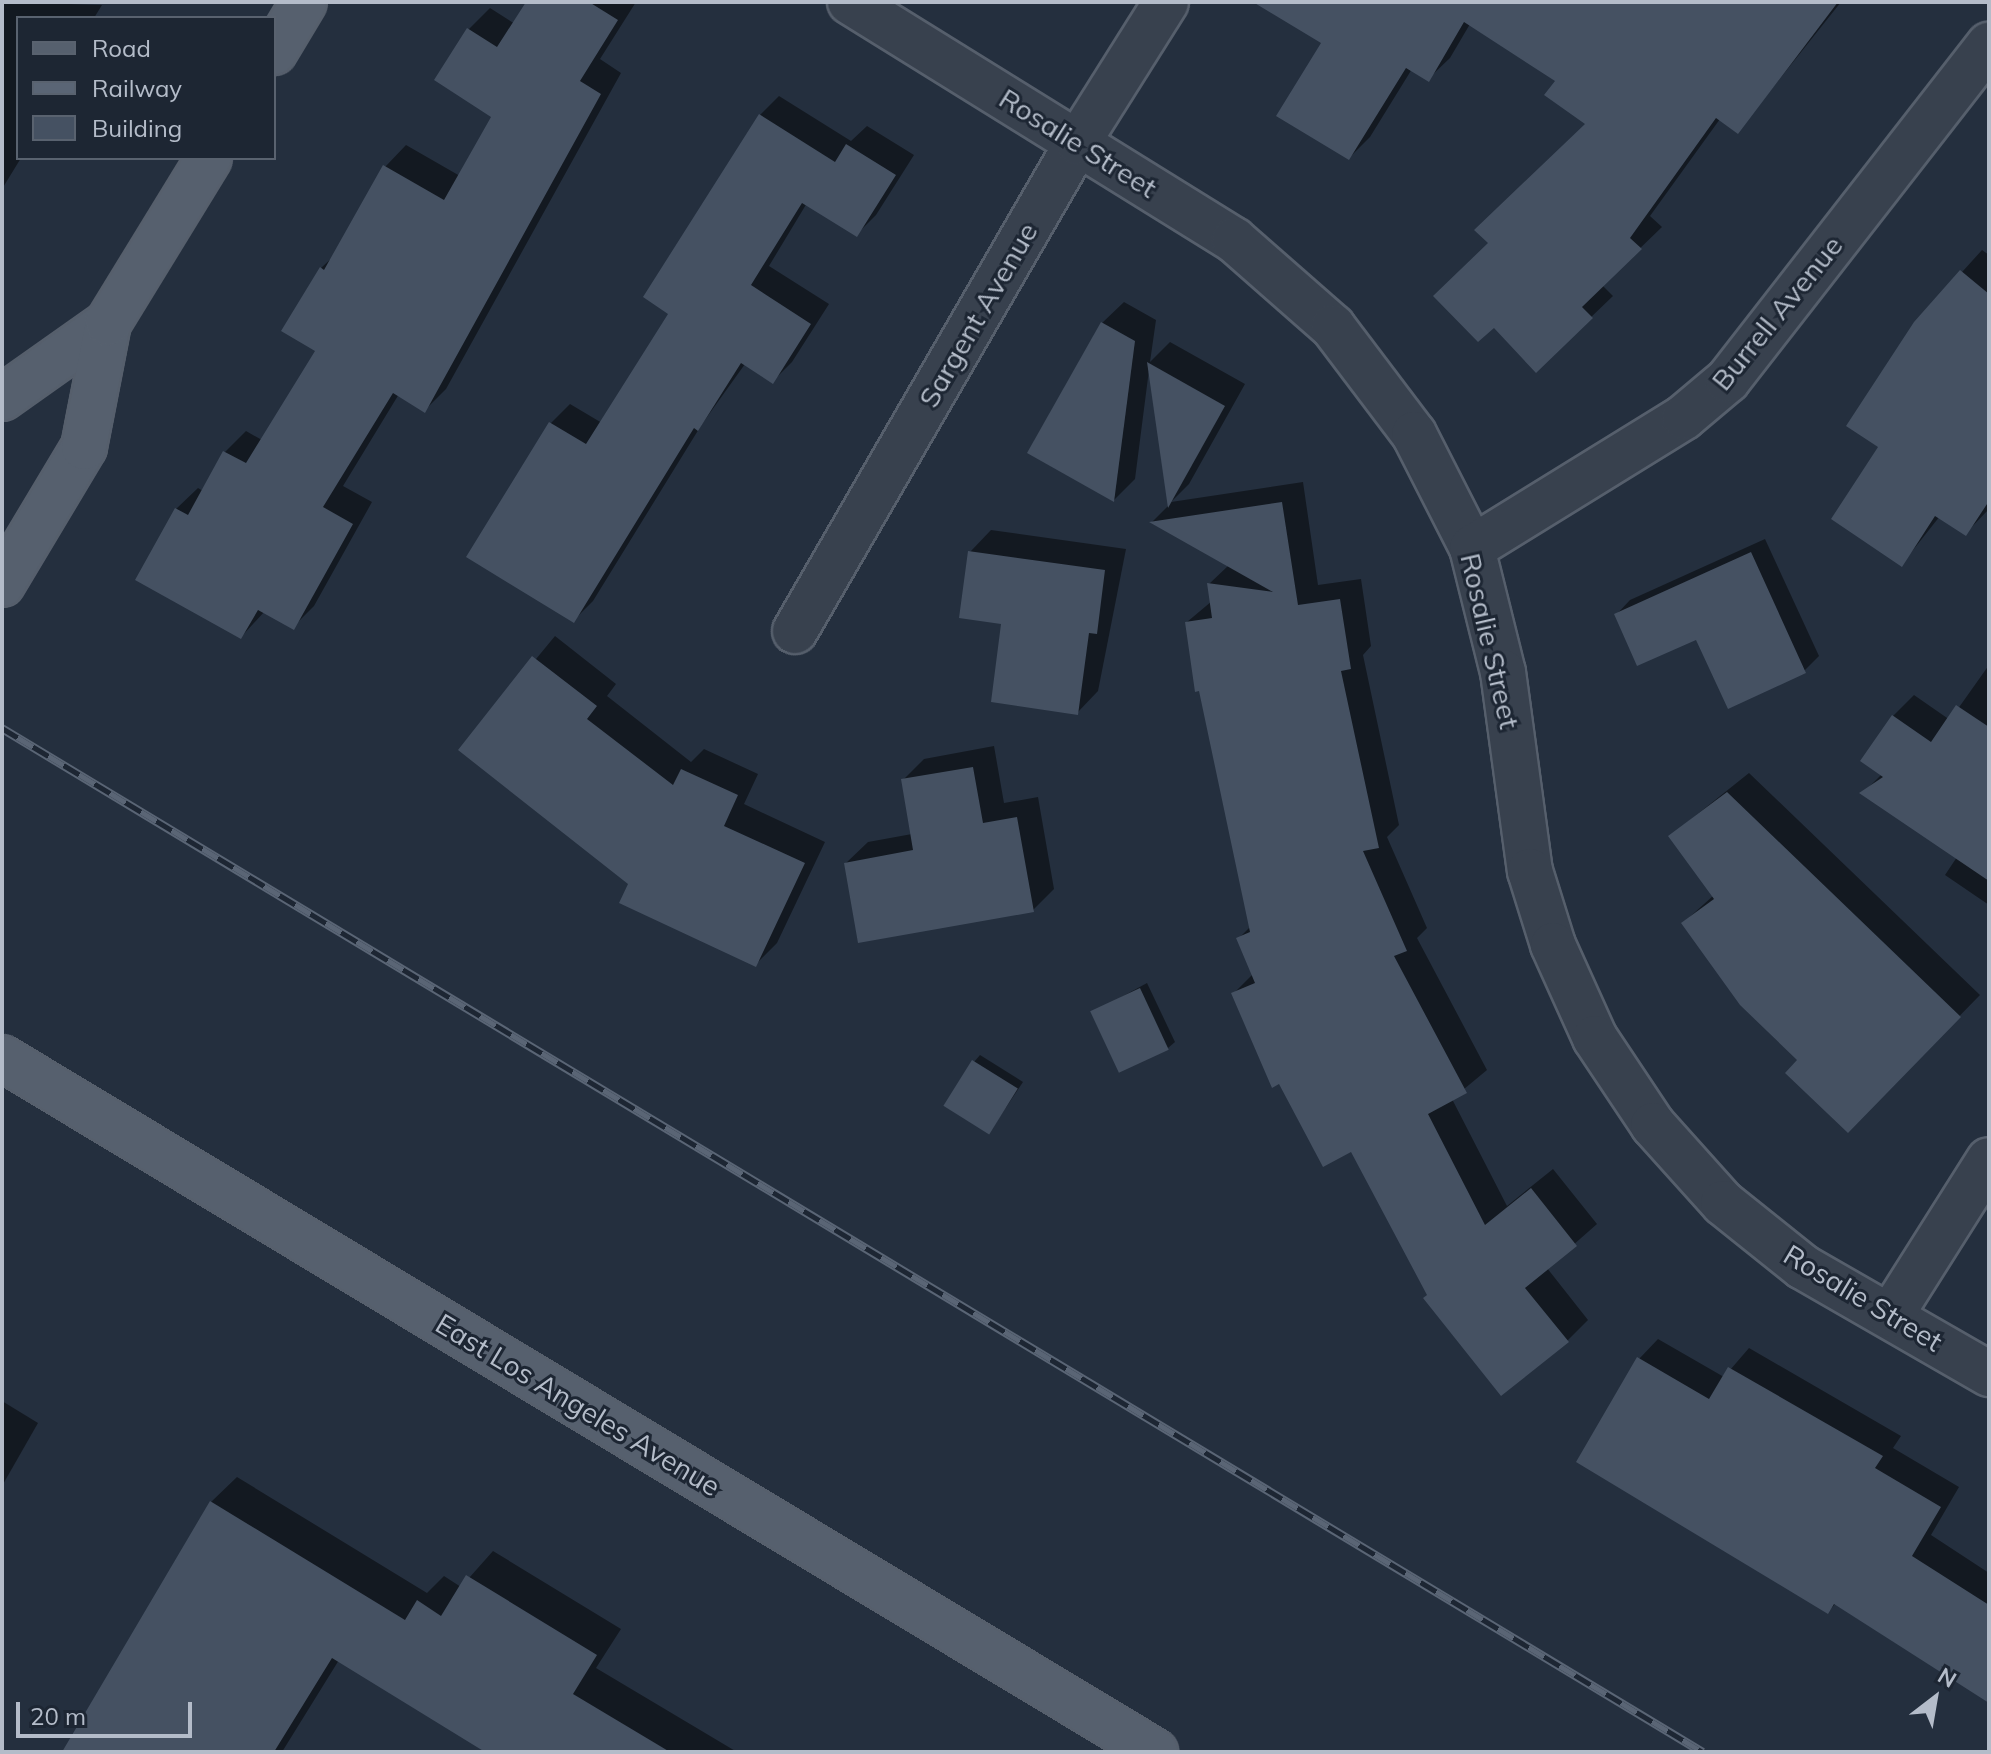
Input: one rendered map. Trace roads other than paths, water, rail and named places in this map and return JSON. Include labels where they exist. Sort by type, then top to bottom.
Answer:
[{"type":"main road","points":[[276,49],[304,2]]},
{"type":"main road","points":[[2,584],[84,447],[108,323],[208,160]]},
{"type":"main road","points":[[2,398],[108,323]]},
{"type":"main road","name":"East Los Angeles Avenue","points":[[2,1058],[1155,1752]]},
{"type":"street","name":"Rosalie Street","points":[[850,2],[1234,240],[1333,327],[1414,434],[1472,548],[1503,672],[1530,871],[1553,945],[1595,1038],[1653,1125],[1723,1203],[1803,1267],[1989,1374]]},
{"type":"street","name":"Sargent Avenue","points":[[795,631],[1078,142],[1166,2]]},
{"type":"street","name":"Burrell Avenue","points":[[1472,548],[1684,417],[1728,380],[1989,45]]},
{"type":"street","points":[[1891,1315],[1989,1160]]},
{"type":"railway","points":[[2,728],[1703,1752]]}]
